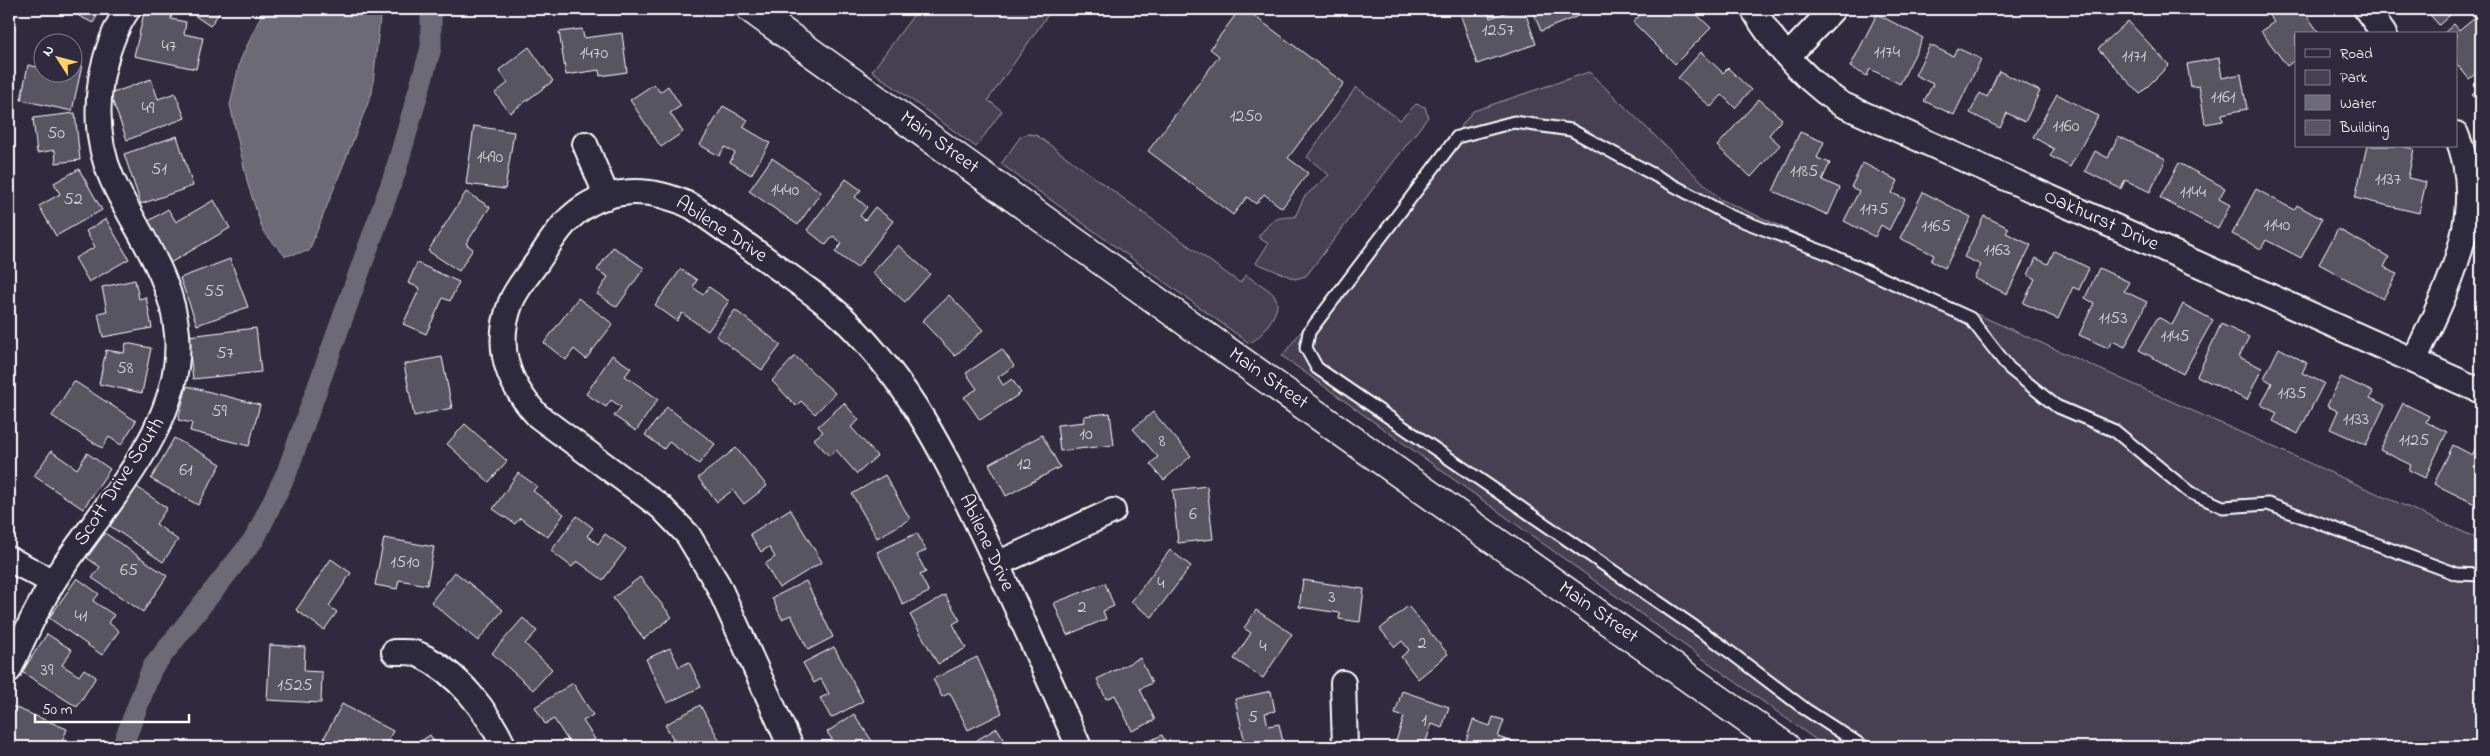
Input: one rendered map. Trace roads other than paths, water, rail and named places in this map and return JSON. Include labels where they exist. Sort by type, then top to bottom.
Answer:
[{"type":"main road","name":"Main Street","points":[[751,9],[1774,744]]},
{"type":"street","name":"Scott Drive South","points":[[9,670],[27,628],[53,582],[150,441],[170,400],[176,370],[177,335],[171,299],[164,277],[112,178],[104,155],[98,123],[99,94],[105,61],[112,39],[128,9]]},
{"type":"street","name":"Oakhurst Drive","points":[[1753,9],[1788,56],[1818,88],[1841,104],[2481,391]]},
{"type":"street","points":[[1788,56],[1833,9]]},
{"type":"street","points":[[2366,9],[2383,32]]},
{"type":"street","points":[[2414,361],[2460,259],[2473,211],[2470,176],[2458,140]]},
{"type":"street","points":[[585,144],[607,197]]},
{"type":"street","name":"Abilene Drive","points":[[791,747],[718,585],[688,535],[661,507],[538,416],[521,398],[512,380],[503,352],[504,328],[511,301],[556,233],[584,207],[607,197],[634,190],[675,198],[693,207],[820,298],[844,319],[900,382],[929,426],[997,564],[1079,747]]},
{"type":"street","points":[[997,564],[1112,511]]},
{"type":"street","points":[[9,559],[53,582]]},
{"type":"street","points":[[394,652],[420,654],[462,685],[483,709],[504,747]]},
{"type":"street","points":[[1343,683],[1345,747]]},
{"type":"lane","points":[[1864,747],[1805,709],[1718,643],[1317,368],[1306,348],[1309,332],[1457,137],[1514,122],[1571,130],[1730,216],[1828,254],[1970,318],[2009,368],[2056,406],[2115,431],[2189,492],[2223,507],[2268,504],[2457,574],[2481,575]]},
{"type":"water","points":[[264,9],[381,9],[372,93],[309,251],[285,256],[263,231],[248,185],[230,105],[240,61]]},
{"type":"waterway","points":[[122,747],[152,668],[255,538],[287,472],[395,173],[431,48],[431,9]]}]
